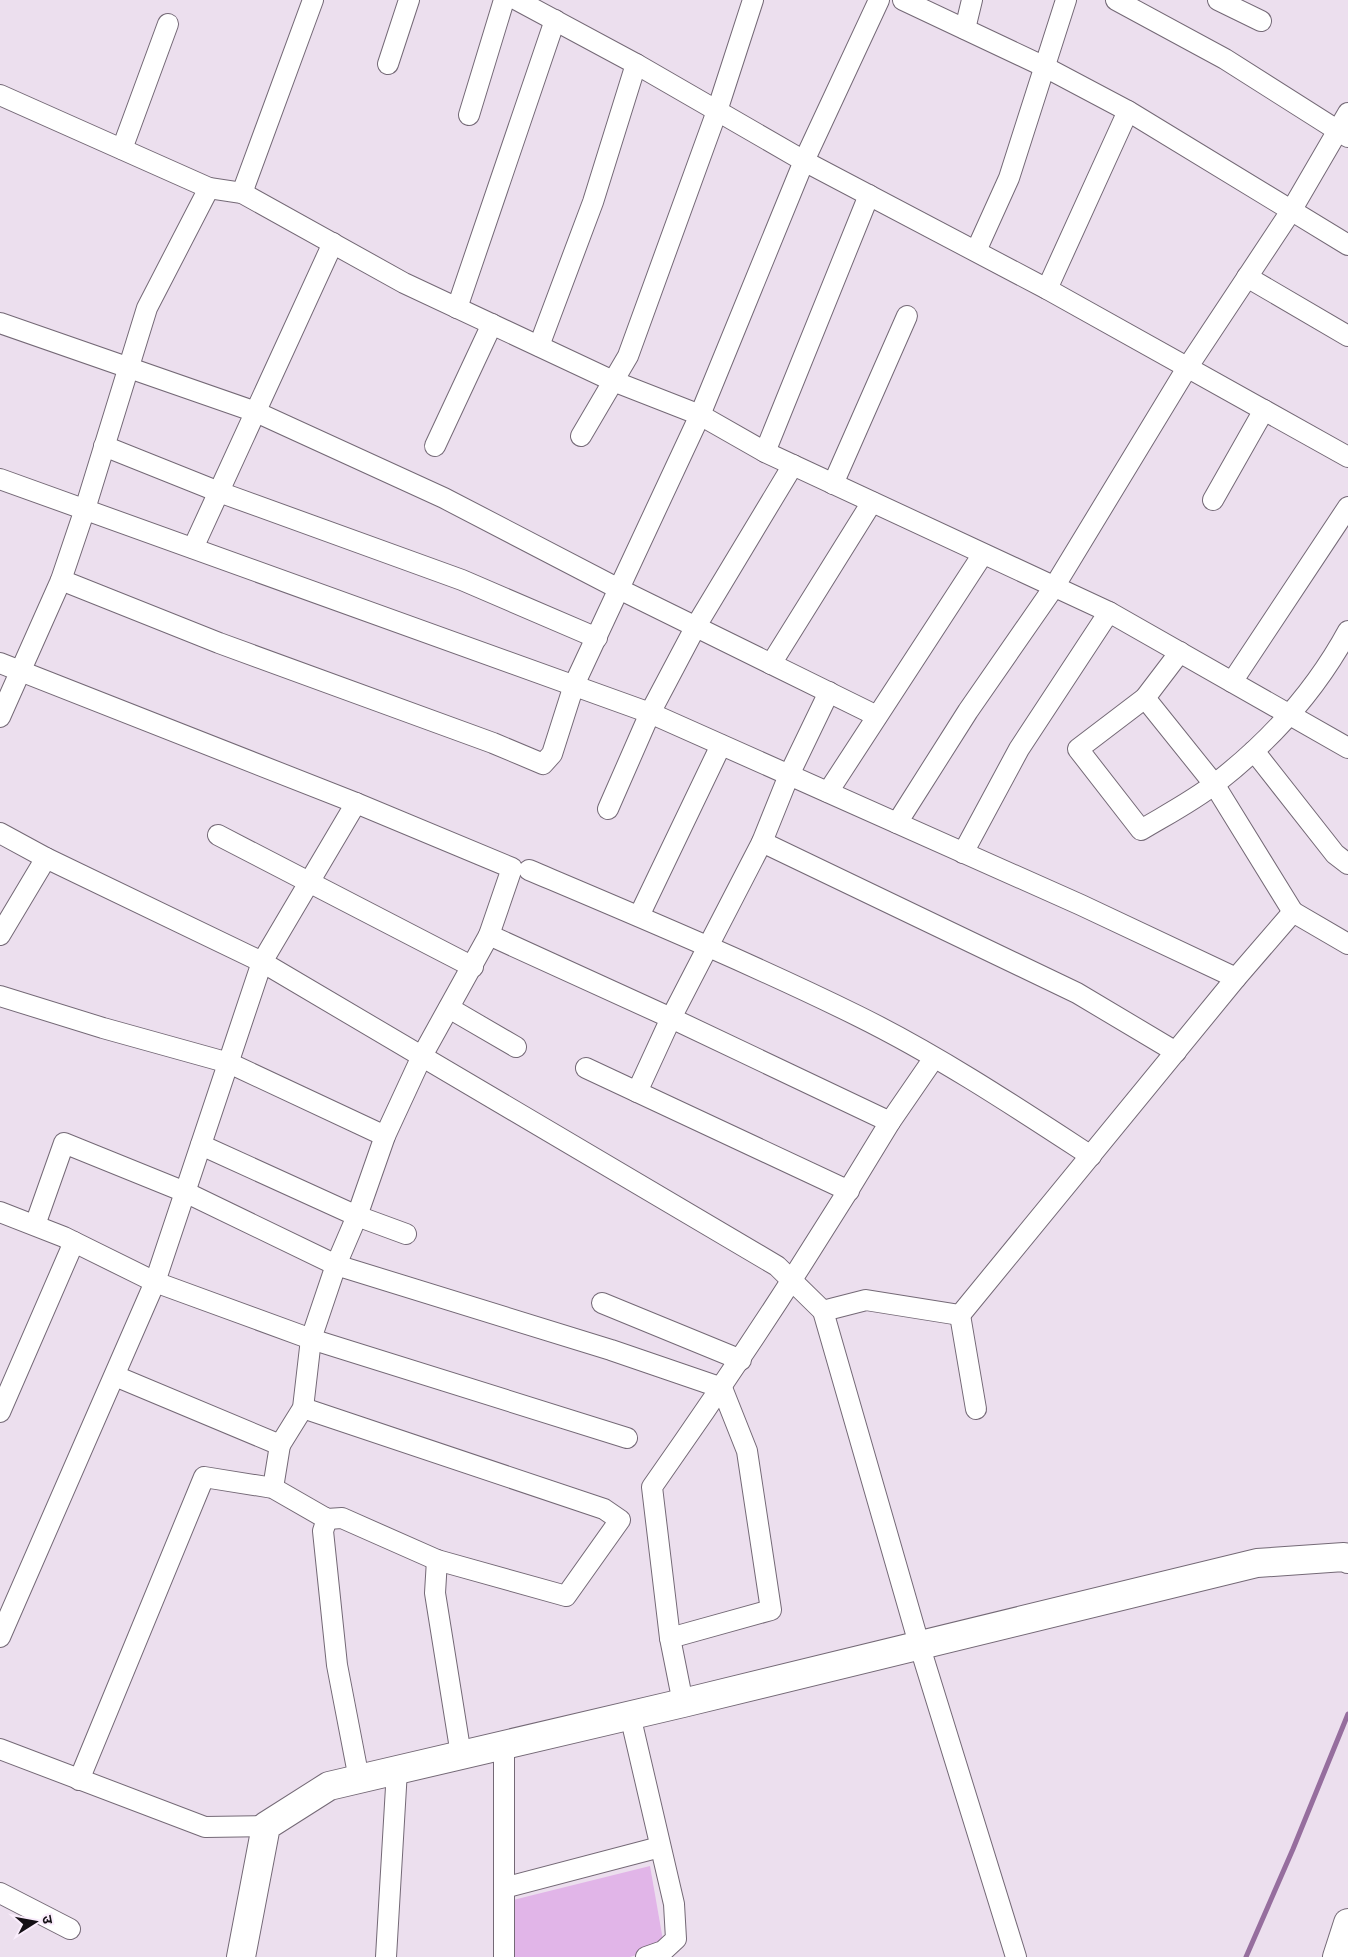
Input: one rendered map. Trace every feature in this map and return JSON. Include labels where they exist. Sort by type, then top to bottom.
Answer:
[{"type":"street","points":[[242,193],[313,0]]},
{"type":"street","points":[[388,64],[409,0]]},
{"type":"street","points":[[469,115],[504,0]]},
{"type":"street","points":[[518,0],[636,64],[804,161],[1047,289],[1348,456]]},
{"type":"street","points":[[581,436],[628,356],[717,111],[753,0]]},
{"type":"street","points":[[61,580],[219,643],[543,764],[552,754],[574,685],[700,415],[804,161],[879,0]]},
{"type":"street","points":[[903,0],[1045,67],[1128,111],[1348,245]]},
{"type":"street","points":[[965,29],[972,0]]},
{"type":"street","points":[[976,251],[1009,178],[1066,0]]},
{"type":"street","points":[[1116,0],[1225,59],[1343,134]]},
{"type":"street","points":[[1218,0],[1261,21]]},
{"type":"street","points":[[456,308],[555,20]]},
{"type":"street","points":[[122,149],[168,24]]},
{"type":"street","points":[[540,346],[593,202],[636,64]]},
{"type":"street","points":[[0,95],[208,188],[242,193],[404,283],[613,381],[700,415],[765,452],[1109,612],[1348,748]]},
{"type":"street","points":[[1047,289],[1128,111]]},
{"type":"street","points":[[896,823],[968,711],[1054,587],[1188,368],[1343,134],[1348,113]]},
{"type":"street","points":[[0,717],[61,580],[147,308],[208,188]]},
{"type":"street","points":[[765,452],[869,195]]},
{"type":"street","points":[[193,548],[333,243]]},
{"type":"street","points":[[1247,277],[1348,336]]},
{"type":"street","points":[[833,484],[907,316]]},
{"type":"street","points":[[0,323],[256,412],[444,498],[619,589],[877,716]]},
{"type":"street","points":[[435,446],[492,324]]},
{"type":"street","points":[[1213,500],[1264,410]]},
{"type":"street","points":[[104,446],[219,492],[462,580],[597,638]]},
{"type":"street","points":[[608,810],[650,713],[696,626],[793,465]]},
{"type":"street","points":[[0,479],[650,713],[1236,978]]},
{"type":"street","points":[[772,664],[872,502]]},
{"type":"street","points":[[1232,682],[1348,507]]},
{"type":"street","points":[[828,792],[983,554]]},
{"type":"street","points":[[963,853],[1019,749],[1109,612]]},
{"type":"street","points":[[1180,652],[1145,698],[1078,750],[1141,830],[1214,784],[1254,751],[1290,715],[1337,652],[1348,630]]},
{"type":"street","points":[[0,663],[356,803],[512,868],[489,935],[473,967],[422,1056],[384,1136],[357,1216],[336,1265],[311,1339],[303,1408],[280,1445],[273,1488]]},
{"type":"street","points":[[637,1092],[671,1018],[762,842],[789,775],[829,692]]},
{"type":"street","points":[[1145,698],[1214,784],[1293,912],[1348,944]]},
{"type":"street","points":[[639,916],[721,745]]},
{"type":"street","points":[[1254,751],[1335,854],[1348,864]]},
{"type":"street","points":[[0,1637],[155,1282],[262,962],[356,803]]},
{"type":"street","points":[[0,833],[46,858],[262,962],[777,1266],[823,1311],[919,1644],[1016,1957]]},
{"type":"street","points":[[218,835],[473,967]]},
{"type":"street","points":[[762,842],[1077,993],[1176,1052]]},
{"type":"street","points":[[0,935],[46,858]]},
{"type":"street","points":[[529,870],[708,945],[859,1017],[934,1058],[1092,1156]]},
{"type":"street","points":[[976,1409],[960,1315],[1236,978],[1293,912]]},
{"type":"street","points":[[489,935],[671,1018],[890,1122]]},
{"type":"street","points":[[0,996],[103,1028],[229,1063],[384,1136]]},
{"type":"street","points":[[448,1008],[516,1046]]},
{"type":"street","points":[[684,1703],[670,1638],[652,1487],[741,1360],[849,1191],[890,1122],[934,1058]]},
{"type":"street","points":[[586,1068],[849,1191]]},
{"type":"street","points":[[34,1225],[64,1143],[185,1192],[336,1265],[611,1350],[722,1388],[747,1451],[771,1610],[670,1638]]},
{"type":"street","points":[[201,1145],[357,1216],[406,1234]]},
{"type":"street","points":[[0,1212],[74,1242],[155,1282],[311,1339],[627,1438]]},
{"type":"street","points":[[0,1412],[74,1242]]},
{"type":"street","points":[[823,1311],[866,1300],[960,1315]]},
{"type":"street","points":[[602,1303],[741,1360]]},
{"type":"street","points":[[120,1378],[280,1445]]},
{"type":"street","points":[[79,1780],[204,1477],[273,1488],[327,1519],[342,1518],[437,1560],[566,1596],[620,1520],[604,1509],[303,1408]]},
{"type":"street","points":[[327,1519],[324,1531],[337,1665],[359,1779]]},
{"type":"street","points":[[0,1749],[206,1827],[266,1826],[329,1786],[684,1703],[919,1644],[1257,1563],[1344,1557],[1348,1559]]},
{"type":"street","points":[[437,1560],[435,1593],[461,1755]]},
{"type":"street","points":[[630,1715],[674,1904],[676,1939],[663,1952],[646,1957]]},
{"type":"street","points":[[504,1745],[504,1957]]},
{"type":"street","points":[[386,1957],[397,1770]]},
{"type":"street","points":[[241,1957],[266,1826]]},
{"type":"street","points":[[504,1888],[660,1847]]},
{"type":"street","points":[[0,1893],[70,1929]]},
{"type":"street","points":[[1336,1957],[1348,1923]]},
{"type":"shaded area","points":[[650,1866],[664,1946],[630,1957],[509,1957],[509,1901]]},
{"type":"waterway","points":[[1246,1957],[1293,1849],[1348,1714]]}]
